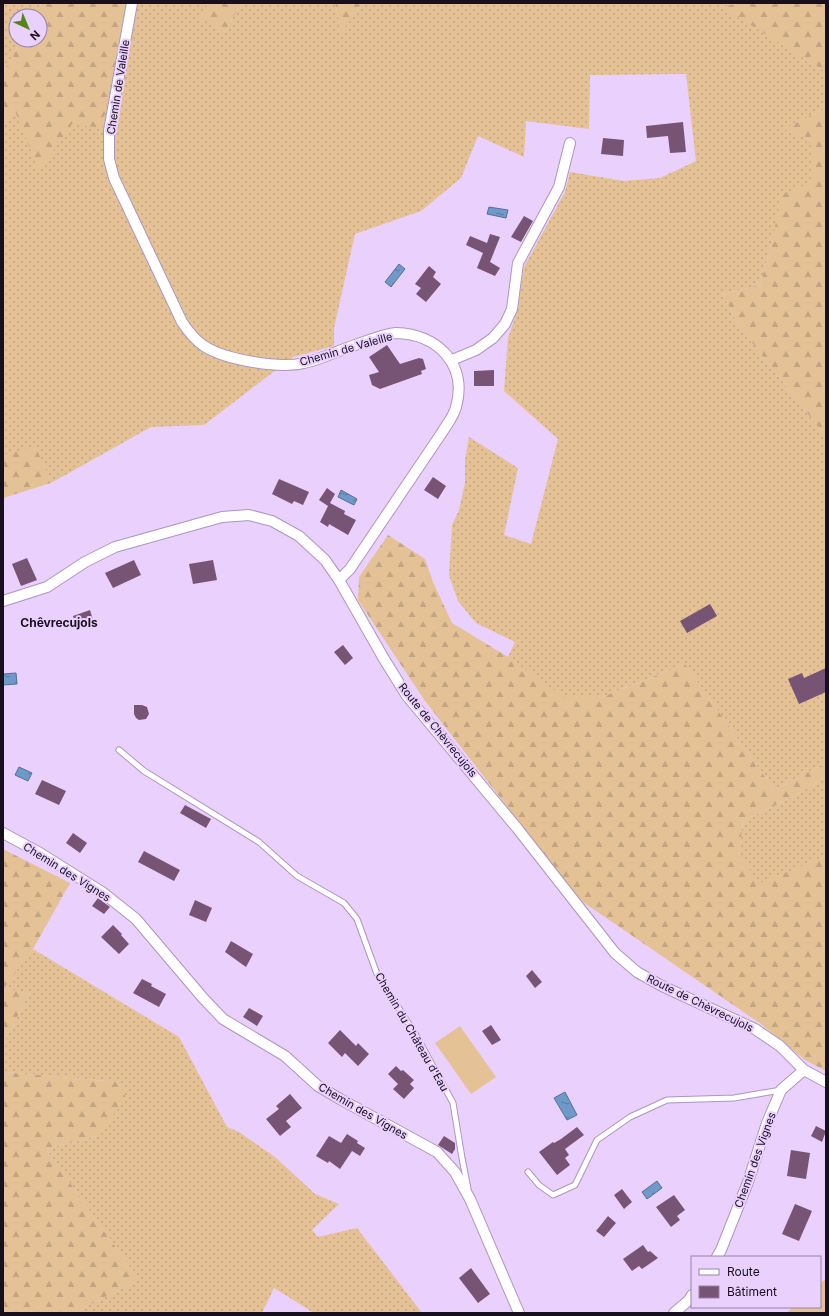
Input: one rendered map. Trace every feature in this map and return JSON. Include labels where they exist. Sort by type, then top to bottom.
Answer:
[{"type":"street","name":"Chemin de Valeille","points":[[132,3],[109,131],[110,159],[114,178],[182,322],[192,336],[204,346],[227,356],[277,365],[304,363],[395,333],[419,336],[441,349],[452,360]]},
{"type":"street","points":[[339,580],[350,569],[443,432],[456,408],[458,385],[456,370],[452,360],[476,350],[493,338],[505,324],[512,309],[518,263],[559,187],[570,143]]},
{"type":"street","name":"Route de Chèvrecujols","points":[[3,601],[47,586],[85,562],[115,546],[222,517],[249,515],[272,521],[299,536],[325,560],[339,580],[407,696],[517,828],[615,953],[637,972],[662,986],[755,1029],[780,1046],[804,1070],[826,1082]]},
{"type":"street","name":"Chemin des Vignes","points":[[3,833],[40,853],[102,892],[136,919],[222,1019],[285,1056],[318,1086],[340,1100],[437,1152],[455,1172],[470,1199],[519,1313]]},
{"type":"street","name":"Chemin des Vignes","points":[[718,1256],[722,1250],[748,1182],[767,1123],[782,1090],[804,1070]]},
{"type":"street","points":[[674,1313],[691,1297]]},
{"type":"lane","name":"Chemin du Château d'Eau","points":[[119,750],[144,771],[259,842],[297,876],[344,902],[357,919],[377,974],[417,1037],[453,1103],[470,1199]]},
{"type":"lane","points":[[528,1172],[539,1185],[553,1195],[575,1185],[597,1140],[636,1114],[667,1100],[734,1098],[782,1090]]},
{"type":"green space","points":[[3,3],[41,3],[38,8],[8,8],[8,48],[17,48],[3,74]]},
{"type":"green space","points":[[41,3],[127,3],[102,128],[72,124],[39,171],[15,111],[3,124],[3,74],[17,48],[48,48],[48,8],[38,8]]},
{"type":"green space","points":[[127,3],[207,3],[200,17],[225,32],[241,3],[335,3],[342,31],[362,3],[739,3],[723,7],[826,72],[826,108],[785,129],[813,141],[813,182],[771,245],[760,285],[723,294],[736,322],[826,437],[826,763],[774,790],[685,664],[602,697],[564,698],[508,657],[515,642],[476,623],[458,601],[449,575],[452,525],[459,510],[465,483],[465,460],[469,437],[518,468],[504,535],[531,544],[558,439],[504,391],[508,338],[517,312],[524,267],[565,192],[570,172],[624,181],[660,178],[696,161],[686,74],[590,75],[589,129],[526,121],[524,157],[478,136],[461,178],[421,211],[355,234],[334,328],[334,346],[293,357],[204,425],[151,427],[51,483],[36,448],[3,455],[3,124],[15,110]]},
{"type":"green space","points":[[207,3],[241,3],[225,32],[199,17]]},
{"type":"green space","points":[[335,3],[362,3],[342,32]]},
{"type":"green space","points":[[739,3],[826,3],[826,72],[722,7]]},
{"type":"green space","points":[[826,108],[826,437],[736,322],[723,294],[760,285],[771,245],[782,194],[813,182],[813,141],[784,129]]},
{"type":"green space","points":[[36,447],[51,483],[3,498],[3,455]]},
{"type":"green space","points":[[388,535],[425,559],[433,582],[452,623],[508,657],[564,697],[602,697],[685,664],[774,790],[826,763],[826,777],[798,794],[743,821],[739,856],[760,883],[826,856],[826,1071],[805,1060],[761,1024],[580,900],[425,701],[358,600],[359,577]]},
{"type":"green space","points":[[826,777],[826,856],[760,884],[739,856],[743,821],[798,794]]},
{"type":"green space","points":[[3,849],[70,883],[33,949],[4,988],[29,994],[4,1042],[4,1072],[119,1082],[126,1098],[98,1136],[46,1149],[139,1280],[73,1313],[3,1313]]},
{"type":"green space","points":[[33,949],[179,1037],[227,1127],[239,1132],[275,1157],[315,1194],[339,1204],[312,1230],[318,1237],[357,1228],[422,1313],[314,1313],[274,1288],[262,1313],[73,1313],[139,1280],[46,1149],[98,1136],[118,1082],[4,1072],[4,1042],[29,994],[3,988]]},
{"type":"green space","points":[[460,1026],[496,1077],[471,1094],[435,1043]]},
{"type":"green space","points":[[826,1278],[826,1313],[786,1313],[792,1308],[821,1308],[821,1283]]},
{"type":"water","points":[[489,207],[508,210],[506,218],[487,214]]},
{"type":"water","points":[[399,264],[405,269],[391,287],[385,282]]},
{"type":"water","points":[[341,490],[357,499],[354,505],[338,497]]},
{"type":"water","points":[[16,673],[17,684],[3,685],[3,674]]},
{"type":"water","points":[[19,767],[32,773],[28,781],[15,775]]},
{"type":"water","points":[[565,1092],[577,1115],[567,1120],[554,1098]]},
{"type":"water","points":[[657,1181],[662,1188],[647,1199],[642,1192]]},
{"type":"building","points":[[683,122],[686,152],[670,153],[668,136],[647,138],[646,126]]},
{"type":"building","points":[[603,138],[624,140],[623,156],[601,154]]},
{"type":"building","points":[[524,216],[533,221],[521,242],[511,237]]},
{"type":"building","points":[[490,234],[500,237],[490,262],[500,268],[495,276],[477,268],[483,253],[466,245],[470,236],[487,243]]},
{"type":"building","points":[[429,266],[436,272],[433,277],[441,284],[426,302],[416,294],[421,288],[415,284]]},
{"type":"building","points":[[387,345],[400,364],[419,358],[423,359],[426,369],[421,371],[422,374],[380,389],[372,385],[369,375],[379,372],[369,357]]},
{"type":"building","points":[[494,370],[494,386],[474,386],[474,371]]},
{"type":"building","points":[[433,477],[446,486],[438,499],[424,490]]},
{"type":"building","points":[[279,479],[309,492],[303,505],[294,501],[292,504],[272,494]]},
{"type":"building","points":[[327,488],[335,494],[330,503],[345,511],[344,514],[356,520],[348,535],[329,524],[328,527],[320,522],[328,506],[319,500]]},
{"type":"building","points":[[27,558],[37,580],[21,586],[12,564]]},
{"type":"building","points":[[134,560],[141,575],[113,588],[105,573]]},
{"type":"building","points":[[213,560],[217,580],[193,584],[189,564]]},
{"type":"building","points":[[710,604],[717,616],[687,633],[680,621]]},
{"type":"building","points":[[90,610],[93,620],[76,626],[73,616]]},
{"type":"building","points":[[343,645],[353,658],[345,665],[334,652]]},
{"type":"building","points":[[826,668],[826,692],[799,704],[788,679],[802,673],[804,678]]},
{"type":"building","points":[[134,705],[142,705],[147,707],[149,714],[146,719],[139,720],[136,718],[134,714]]},
{"type":"building","points":[[42,780],[66,791],[59,805],[35,794]]},
{"type":"building","points":[[185,805],[211,819],[206,828],[180,813]]},
{"type":"building","points":[[73,833],[87,843],[80,853],[66,843]]},
{"type":"building","points":[[144,851],[180,870],[174,881],[138,862]]},
{"type":"building","points":[[98,898],[110,907],[104,914],[92,906]]},
{"type":"building","points":[[195,900],[212,908],[206,922],[189,915]]},
{"type":"building","points":[[113,925],[129,944],[119,954],[101,937]]},
{"type":"building","points":[[231,941],[253,954],[246,967],[225,952]]},
{"type":"building","points":[[532,970],[542,982],[535,988],[526,976]]},
{"type":"building","points":[[142,979],[166,994],[159,1007],[133,993]]},
{"type":"building","points":[[249,1008],[263,1016],[257,1026],[243,1017]]},
{"type":"building","points":[[491,1025],[501,1040],[492,1045],[482,1031]]},
{"type":"building","points":[[340,1030],[356,1046],[358,1043],[369,1054],[358,1066],[345,1053],[342,1057],[328,1043]]},
{"type":"building","points":[[396,1066],[414,1080],[410,1084],[414,1088],[404,1099],[393,1089],[398,1084],[388,1074]]},
{"type":"building","points":[[290,1094],[302,1108],[286,1121],[291,1127],[280,1136],[266,1119],[279,1109],[276,1106]]},
{"type":"building","points":[[816,1126],[826,1131],[822,1142],[811,1136]]},
{"type":"building","points":[[577,1127],[584,1135],[565,1149],[569,1155],[565,1158],[570,1165],[557,1175],[539,1152],[553,1142],[554,1143],[561,1139]]},
{"type":"building","points":[[347,1134],[358,1141],[357,1143],[365,1148],[360,1156],[352,1151],[340,1169],[329,1161],[328,1163],[316,1156],[329,1136],[341,1143]]},
{"type":"building","points":[[444,1136],[455,1143],[455,1149],[452,1154],[438,1145]]},
{"type":"building","points":[[791,1150],[810,1153],[806,1179],[787,1176]]},
{"type":"building","points":[[622,1189],[632,1202],[624,1209],[614,1195]]},
{"type":"building","points":[[674,1195],[685,1210],[677,1216],[680,1220],[671,1227],[656,1207]]},
{"type":"building","points":[[795,1204],[812,1211],[799,1241],[782,1234]]},
{"type":"building","points":[[608,1216],[616,1223],[604,1237],[596,1231]]},
{"type":"building","points":[[643,1245],[648,1252],[650,1251],[658,1258],[642,1269],[639,1266],[632,1271],[623,1259]]},
{"type":"building","points":[[471,1268],[490,1294],[478,1303],[459,1278]]},
{"type":"district","name":"Chêvrecujols","points":[[59,623]]}]
